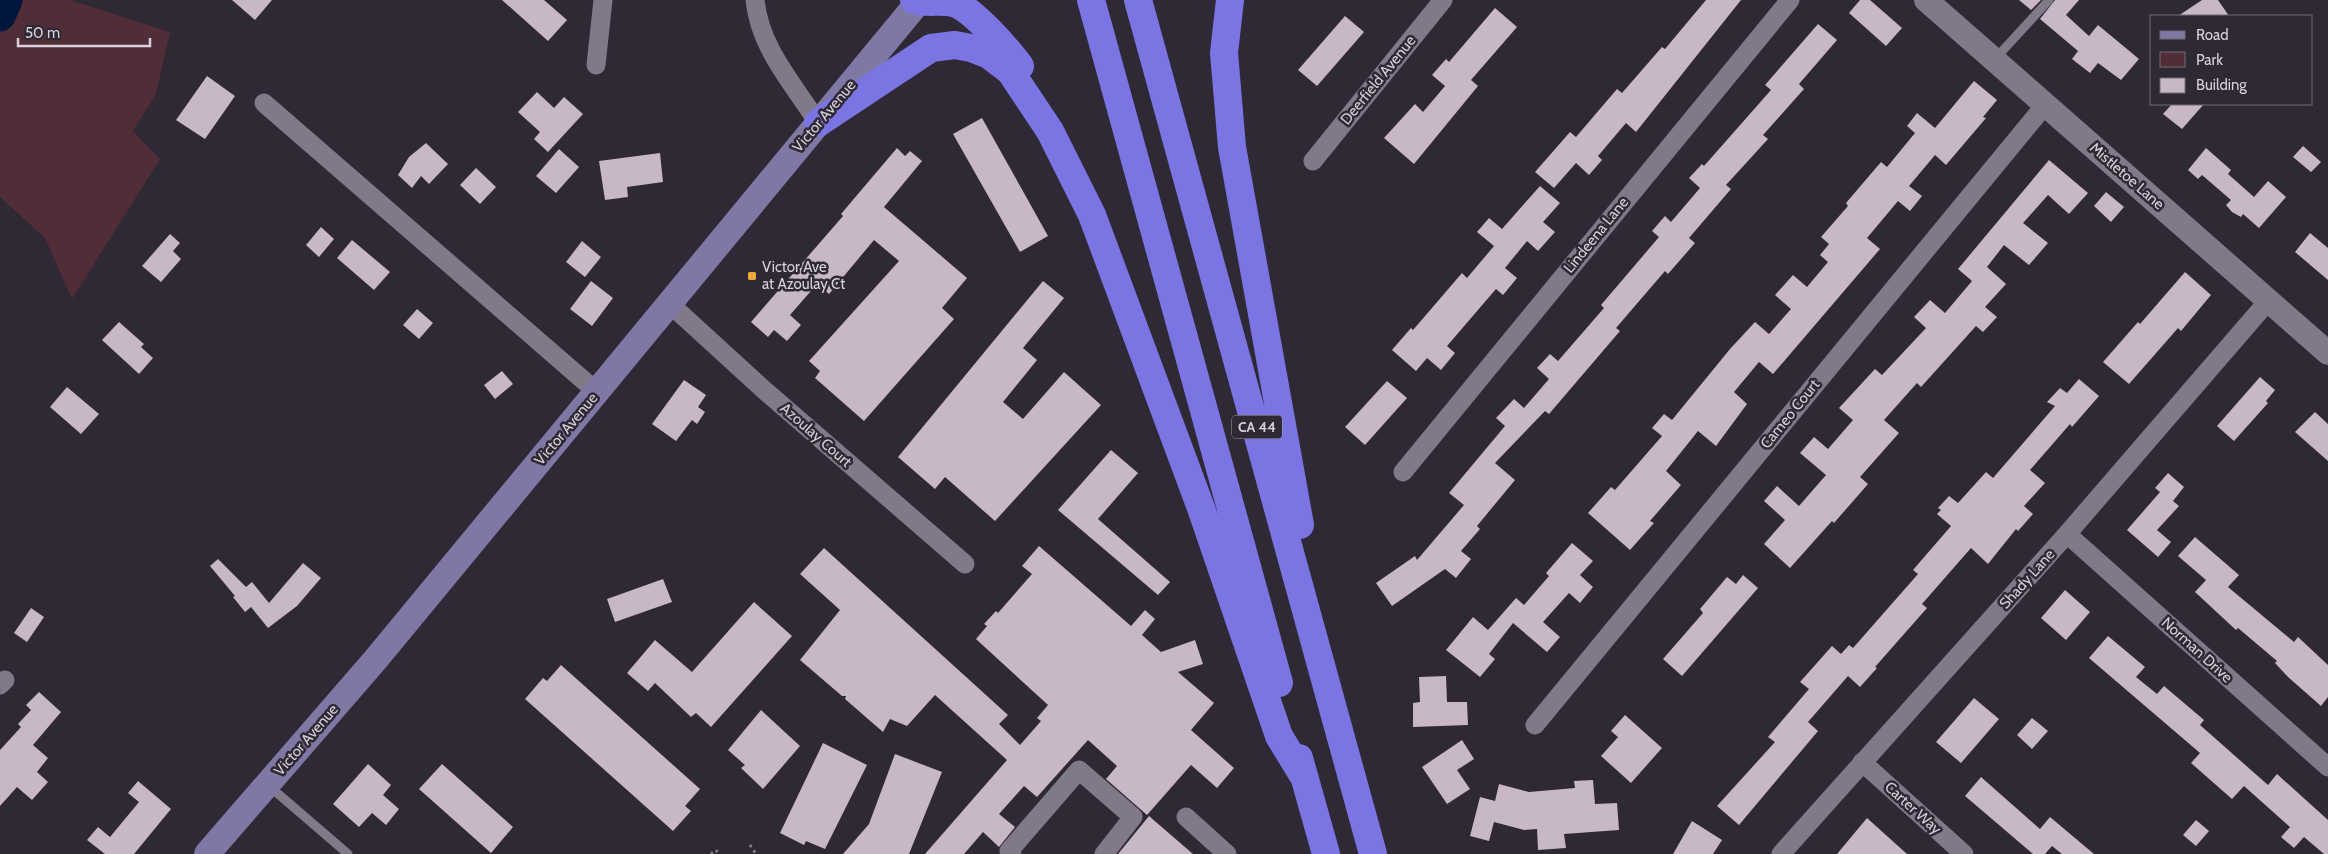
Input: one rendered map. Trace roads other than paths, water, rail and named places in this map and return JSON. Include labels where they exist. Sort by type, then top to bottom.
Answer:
[{"type":"highway","points":[[918,0],[951,3],[961,6],[997,38],[1014,58],[1057,123],[1080,172],[1092,215],[1201,508],[1279,736],[1304,777]]},
{"type":"highway","name":"CA 44","points":[[1091,0],[1326,854]]},
{"type":"highway","name":"CA 44","points":[[1138,0],[1373,854]]},
{"type":"highway","points":[[1230,0],[1224,53],[1232,147],[1302,536],[1305,604]]},
{"type":"highway","points":[[818,123],[931,48],[955,45],[971,48],[1002,64],[1027,94],[1050,131],[1092,215]]},
{"type":"main road","name":"Victor Avenue","points":[[207,854],[376,659],[670,304],[918,0]]},
{"type":"street","points":[[596,65],[603,0]]},
{"type":"street","points":[[755,0],[758,25],[770,52],[818,123]]},
{"type":"street","name":"Deerfield Avenue","points":[[1313,161],[1443,0]]},
{"type":"street","name":"Lindeena Lane","points":[[1403,472],[1790,0]]},
{"type":"street","name":"Mistletoe Lane","points":[[1926,0],[2328,353]]},
{"type":"street","points":[[264,103],[597,392]]},
{"type":"street","name":"Cameo Court","points":[[1535,725],[2045,105]]},
{"type":"street","name":"Shady Lane","points":[[1781,854],[2067,534],[2269,300]]},
{"type":"street","name":"Azoulay Court","points":[[670,304],[763,389],[964,564]]},
{"type":"street","name":"Norman Drive","points":[[2067,534],[2328,767]]},
{"type":"street","name":"Carter Way","points":[[1862,762],[1964,854]]},
{"type":"street","points":[[1012,854],[1009,851],[1079,770],[1133,817],[1104,854]]},
{"type":"street","points":[[1186,817],[1227,854]]},
{"type":"lane","points":[[1995,59],[2049,0]]},
{"type":"lane","points":[[267,784],[348,854]]},
{"type":"waterway","points":[[0,16],[7,0]]},
{"type":"place","name":"Victor Ave at Azoulay Ct","points":[[752,276]]}]
